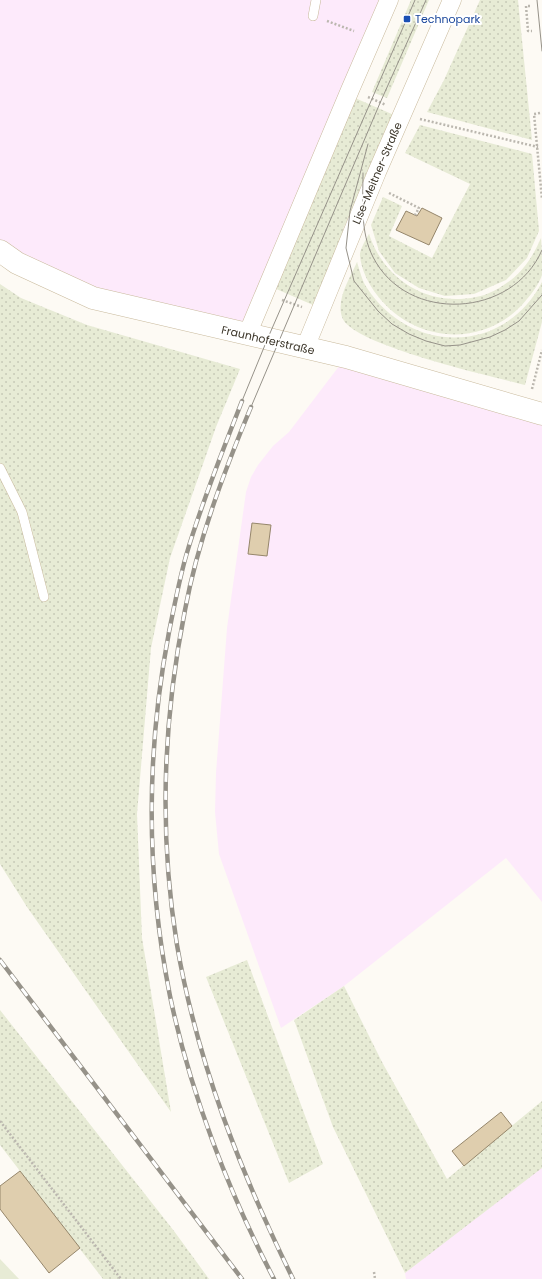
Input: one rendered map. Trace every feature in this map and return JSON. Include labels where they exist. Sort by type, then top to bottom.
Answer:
[{"type":"main road","name":"Fraunhoferstraße","points":[[0,251],[17,263],[93,298],[346,358],[542,414]]},
{"type":"street","points":[[247,335],[350,90],[390,0]]},
{"type":"street","name":"Lise-Meitner-Straße","points":[[305,348],[377,172],[452,0]]},
{"type":"lane","points":[[313,16],[316,0]]},
{"type":"lane","points":[[0,468],[22,512],[44,597]]},
{"type":"path","points":[[530,6],[526,6],[528,31],[532,31]]},
{"type":"path","points":[[313,16],[355,31]]},
{"type":"path","points":[[350,90],[419,118],[538,147]]},
{"type":"path","points":[[540,113],[534,114],[542,199]]},
{"type":"path","points":[[383,190],[419,208],[416,215]]},
{"type":"path","points":[[264,293],[320,313]]},
{"type":"path","points":[[531,392],[542,350]]},
{"type":"path","points":[[0,1121],[121,1279]]},
{"type":"path","points":[[374,1272],[375,1279]]},
{"type":"shaded area","points":[[0,0],[389,0],[247,335],[169,317],[0,251]]},
{"type":"shaded area","points":[[346,357],[542,414],[542,902],[506,858],[344,986],[281,1028],[219,854],[215,812],[216,773],[227,628],[246,492],[251,477],[258,465],[273,446],[289,432]]},
{"type":"shaded area","points":[[542,1166],[542,1279],[406,1279],[405,1273]]},
{"type":"green space","points":[[411,0],[429,0],[387,98],[372,92]]},
{"type":"green space","points":[[480,0],[518,0],[532,140],[427,112],[444,80]]},
{"type":"green space","points":[[355,98],[394,115],[343,229],[343,235],[313,305],[274,288]]},
{"type":"green space","points":[[420,125],[532,154],[539,231],[527,258],[506,280],[474,294],[445,296],[419,288],[395,273],[379,251],[371,225],[383,197],[402,206],[389,236],[432,258],[470,184],[405,153]]},
{"type":"green space","points":[[369,234],[385,265],[397,277],[425,294],[441,298],[458,299],[476,297],[490,293],[499,288],[516,276],[525,266],[541,238],[542,275],[531,295],[522,305],[505,319],[487,329],[467,334],[447,334],[428,330],[409,323],[392,311],[371,287],[366,277],[360,256]]},
{"type":"green space","points":[[357,262],[365,285],[386,310],[408,326],[432,335],[457,338],[482,334],[505,323],[525,306],[542,282],[542,322],[525,385],[456,367],[396,349],[351,328],[342,317],[341,303],[342,296]]},
{"type":"green space","points":[[0,284],[21,298],[87,325],[240,369],[216,427],[170,558],[151,648],[137,814],[142,938],[171,1112],[27,907],[0,864]]},
{"type":"green space","points":[[247,960],[323,1164],[289,1183],[206,977]]},
{"type":"green space","points":[[344,986],[382,1062],[447,1179],[542,1101],[542,1168],[405,1273],[333,1127],[294,1020]]},
{"type":"green space","points":[[0,1010],[174,1231],[209,1279],[103,1279],[0,1145]]},
{"type":"green space","points":[[0,1259],[19,1279],[0,1279]]},
{"type":"building","points":[[422,208],[442,218],[429,245],[396,230],[406,211],[417,216]]},
{"type":"building","points":[[252,523],[271,525],[267,556],[248,554]]},
{"type":"building","points":[[501,1112],[512,1126],[464,1166],[452,1151]]},
{"type":"building","points":[[20,1171],[80,1248],[49,1273],[0,1209],[0,1186]]},
{"type":"tram line","points":[[242,401],[267,340],[415,0]]},
{"type":"tram line","points":[[251,407],[380,103],[426,0]]},
{"type":"tram line","points":[[537,0],[542,51]]},
{"type":"tram line","points":[[368,144],[350,211],[346,248],[354,281],[378,311],[392,324],[409,334],[426,341],[445,346],[460,345],[490,337],[505,330],[519,321],[542,295]]},
{"type":"tram line","points":[[363,173],[363,216],[369,247],[373,257],[389,279],[410,294],[434,302],[459,304],[485,300],[508,289],[528,273],[542,250]]},
{"type":"railway","points":[[242,401],[198,517],[181,575],[169,632],[161,677],[156,723],[153,768],[153,860],[156,905],[162,951],[170,996],[188,1069],[227,1177],[257,1246],[274,1279]]},
{"type":"railway","points":[[251,407],[231,456],[204,532],[190,584],[185,610],[172,693],[168,735],[166,777],[168,861],[171,903],[177,945],[196,1032],[223,1116],[239,1158],[293,1279]]},
{"type":"railway","points":[[0,960],[242,1279]]},
{"type":"place","name":"Technopark","points":[[407,19]]}]
